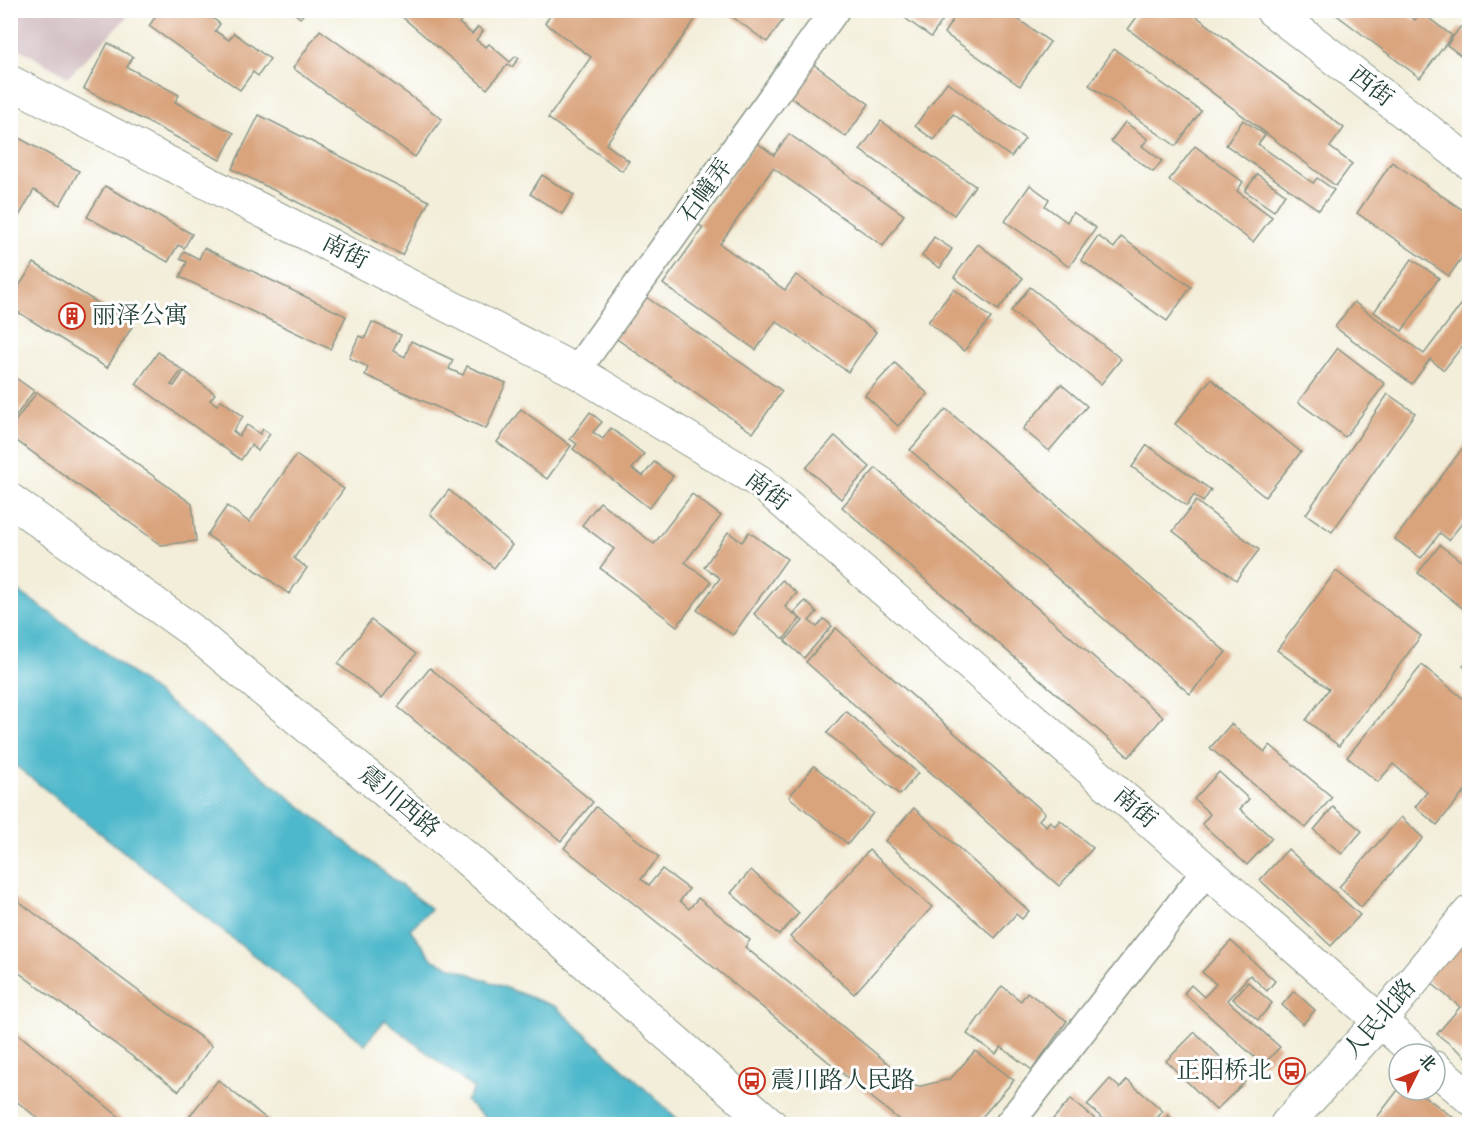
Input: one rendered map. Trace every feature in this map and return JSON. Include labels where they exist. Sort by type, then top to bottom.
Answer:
[{"type":"street","name":"石幢弄","points":[[576,371],[835,10]]},
{"type":"street","name":"西街","points":[[1272,10],[1470,163]]},
{"type":"street","name":"南街","points":[[10,82],[576,371],[760,482],[1404,1042]]},
{"type":"street","name":"震川西路","points":[[10,500],[189,629],[226,659],[466,858],[770,1125]]},
{"type":"street","points":[[1009,1125],[1207,870]]},
{"type":"street","name":"人民北路","points":[[1287,1125],[1380,1021],[1470,912]]},
{"type":"street","points":[[1447,1078],[1470,1098]]},
{"type":"shaded area","points":[[17,11],[133,11],[68,77],[11,44],[11,19]]},
{"type":"water","points":[[10,585],[97,646],[431,909],[410,929],[433,960],[556,1007],[683,1124],[492,1124],[466,1101],[474,1089],[385,1020],[365,1044],[11,762]]},
{"type":"building","points":[[160,10],[202,10],[220,24],[215,31],[229,40],[234,33],[270,59],[258,76],[253,72],[240,90],[149,26]]},
{"type":"building","points":[[291,10],[307,10],[300,18]]},
{"type":"building","points":[[394,10],[449,10],[453,14],[458,10],[464,16],[459,23],[472,34],[478,27],[483,31],[476,40],[486,47],[489,44],[510,62],[516,56],[519,58],[512,67],[508,64],[487,89]]},
{"type":"building","points":[[554,10],[702,10],[606,144],[629,161],[622,171],[548,118],[591,57],[545,23]]},
{"type":"building","points":[[723,10],[785,10],[788,13],[767,42]]},
{"type":"building","points":[[894,10],[950,10],[931,37]]},
{"type":"building","points":[[959,10],[978,10],[988,17],[993,10],[1005,10],[1050,42],[1020,86],[944,33]]},
{"type":"building","points":[[1142,10],[1188,10],[1344,128],[1330,147],[1352,164],[1336,186],[1128,29]]},
{"type":"building","points":[[1330,10],[1402,10],[1415,20],[1421,12],[1452,36],[1420,78]]},
{"type":"building","points":[[1460,27],[1470,34],[1470,62],[1447,45]]},
{"type":"building","points":[[320,30],[442,119],[415,157],[293,68]]},
{"type":"building","points":[[108,43],[133,57],[127,67],[179,95],[175,102],[234,133],[220,160],[84,89]]},
{"type":"building","points":[[1114,49],[1201,111],[1176,146],[1089,85]]},
{"type":"building","points":[[809,61],[869,104],[846,137],[786,94]]},
{"type":"building","points":[[947,82],[1025,139],[1011,157],[953,114],[934,140],[915,126]]},
{"type":"building","points":[[259,115],[429,201],[402,255],[232,169]]},
{"type":"building","points":[[1243,120],[1265,135],[1258,144],[1313,183],[1317,178],[1334,190],[1319,210],[1226,145]]},
{"type":"building","points":[[881,121],[975,186],[954,215],[860,150]]},
{"type":"building","points":[[1125,122],[1148,139],[1142,146],[1162,161],[1153,172],[1111,141]]},
{"type":"building","points":[[10,133],[79,171],[60,205],[34,190],[10,232]]},
{"type":"building","points":[[789,134],[904,215],[883,246],[773,168],[720,244],[785,290],[796,275],[876,332],[848,372],[776,321],[756,350],[663,284],[703,228],[698,224],[756,142],[774,155]]},
{"type":"building","points":[[1195,146],[1243,182],[1237,191],[1272,217],[1253,242],[1169,180]]},
{"type":"building","points":[[1392,162],[1470,215],[1470,246],[1449,276],[1357,213]]},
{"type":"building","points":[[1257,174],[1285,194],[1274,211],[1245,191]]},
{"type":"building","points":[[542,175],[574,195],[562,214],[530,194]]},
{"type":"building","points":[[1030,185],[1049,199],[1045,206],[1067,222],[1073,212],[1096,228],[1069,267],[1005,221]]},
{"type":"building","points":[[105,186],[192,234],[184,248],[178,245],[168,262],[87,217]]},
{"type":"building","points":[[1098,236],[1114,248],[1121,237],[1191,287],[1167,321],[1081,260]]},
{"type":"building","points":[[934,237],[952,249],[940,268],[922,256]]},
{"type":"building","points":[[978,244],[1023,278],[998,310],[954,277]]},
{"type":"building","points":[[204,248],[346,316],[330,349],[180,277],[187,262],[180,259],[184,251],[199,259]]},
{"type":"building","points":[[1412,259],[1439,278],[1402,331],[1374,312]]},
{"type":"building","name":"丽泽公寓","points":[[34,263],[133,325],[107,368],[10,307],[10,300]]},
{"type":"building","points":[[1030,287],[1121,359],[1101,384],[1011,311]]},
{"type":"building","points":[[954,289],[991,318],[964,351],[928,322]]},
{"type":"building","points":[[1470,293],[1470,336],[1444,370],[1430,359],[1412,384],[1335,327],[1354,302],[1424,354]]},
{"type":"building","points":[[643,295],[782,391],[753,433],[614,337]]},
{"type":"building","points":[[372,322],[401,335],[393,351],[405,357],[411,341],[453,360],[449,369],[463,375],[467,366],[506,383],[486,429],[365,375],[368,367],[349,358],[359,336],[365,338]]},
{"type":"building","points":[[1338,348],[1385,384],[1345,437],[1298,402]]},
{"type":"building","name":"丽泽公寓","points":[[158,352],[182,370],[171,385],[174,386],[184,371],[215,394],[210,400],[217,405],[221,400],[243,416],[233,431],[239,436],[247,425],[260,434],[263,429],[270,434],[258,451],[251,445],[241,460],[136,384]]},
{"type":"building","points":[[895,363],[928,394],[898,426],[865,395]]},
{"type":"building","points":[[10,374],[34,391],[10,424]]},
{"type":"building","points":[[1211,379],[1301,452],[1265,497],[1175,424]]},
{"type":"building","points":[[1061,384],[1087,406],[1049,451],[1023,429]]},
{"type":"building","points":[[37,392],[192,504],[196,541],[161,545],[10,436],[10,428]]},
{"type":"building","points":[[1388,394],[1415,413],[1332,532],[1306,514]]},
{"type":"building","points":[[521,409],[571,446],[547,479],[497,442]]},
{"type":"building","points":[[946,409],[1226,652],[1190,694],[910,450]]},
{"type":"building","points":[[590,412],[602,422],[593,432],[603,439],[611,428],[644,454],[632,469],[643,476],[654,462],[673,476],[649,508],[573,449],[577,444],[570,439]]},
{"type":"building","points":[[835,436],[870,467],[841,499],[806,468]]},
{"type":"building","points":[[1470,438],[1470,513],[1449,540],[1440,533],[1421,558],[1395,539]]},
{"type":"building","points":[[1147,445],[1211,490],[1203,502],[1194,495],[1187,506],[1132,467]]},
{"type":"building","points":[[296,455],[344,489],[294,558],[307,568],[289,594],[207,535],[227,506],[249,522]]},
{"type":"building","points":[[876,468],[1163,717],[1129,757],[842,507]]},
{"type":"building","points":[[449,490],[512,545],[494,568],[430,514]]},
{"type":"building","points":[[692,494],[721,516],[685,562],[711,582],[677,626],[600,568],[614,549],[582,525],[600,502],[654,544]]},
{"type":"building","points":[[1196,501],[1259,550],[1236,580],[1173,531]]},
{"type":"building","points":[[728,532],[742,542],[749,532],[787,559],[733,635],[697,610],[720,578],[704,567]]},
{"type":"building","points":[[1440,545],[1470,568],[1470,614],[1418,573]]},
{"type":"building","points":[[1336,571],[1421,636],[1339,746],[1306,720],[1329,689],[1277,650]]},
{"type":"building","points":[[782,580],[797,593],[785,607],[800,619],[784,639],[754,614]]},
{"type":"building","points":[[805,601],[817,612],[809,621],[817,627],[824,619],[832,626],[804,658],[785,641],[803,621],[794,613]]},
{"type":"building","points":[[371,620],[416,654],[382,698],[338,664]]},
{"type":"building","points":[[836,628],[1045,813],[1039,820],[1046,826],[1050,821],[1055,826],[1060,820],[1093,848],[1059,886],[806,662]]},
{"type":"building","points":[[1470,658],[1470,672],[1463,666]]},
{"type":"building","points":[[1422,665],[1470,704],[1470,785],[1437,825],[1415,807],[1427,792],[1393,764],[1378,782],[1347,757]]},
{"type":"building","points":[[430,668],[593,802],[561,841],[398,707]]},
{"type":"building","points":[[846,711],[918,773],[900,795],[827,733]]},
{"type":"building","points":[[1231,724],[1265,752],[1270,745],[1332,797],[1306,828],[1210,748]]},
{"type":"building","points":[[814,766],[873,813],[848,844],[789,797]]},
{"type":"building","points":[[1219,772],[1249,799],[1240,809],[1272,838],[1247,865],[1202,824],[1210,814],[1194,799]]},
{"type":"building","points":[[596,807],[659,857],[641,879],[649,885],[662,869],[689,889],[680,901],[689,909],[698,898],[750,940],[745,947],[917,1087],[950,1079],[975,1051],[1014,1080],[976,1124],[904,1124],[564,848]]},
{"type":"building","points":[[1333,807],[1362,831],[1342,854],[1314,830]]},
{"type":"building","points":[[914,808],[1029,911],[1022,919],[1016,914],[995,938],[885,841]]},
{"type":"building","points":[[1401,817],[1423,838],[1361,907],[1339,887]]},
{"type":"building","points":[[1288,849],[1360,915],[1331,946],[1260,880]]},
{"type":"building","points":[[869,850],[932,907],[854,994],[790,937]]},
{"type":"building","points":[[751,870],[799,913],[779,935],[731,893]]},
{"type":"building","points":[[14,898],[212,1046],[179,1091],[10,966],[10,902]]},
{"type":"building","points":[[1470,921],[1470,1060],[1437,1034],[1460,1007],[1424,977]]},
{"type":"building","points":[[1231,941],[1275,981],[1267,991],[1250,975],[1227,1000],[1280,1047],[1263,1065],[1184,993],[1191,985],[1204,997],[1216,984],[1202,972]]},
{"type":"building","points":[[1248,982],[1272,1003],[1258,1020],[1233,999]]},
{"type":"building","points":[[1002,986],[1021,1001],[1027,992],[1067,1021],[1032,1070],[1001,1047],[996,1054],[967,1034]]},
{"type":"building","points":[[1294,991],[1315,1010],[1303,1024],[1282,1005]]},
{"type":"building","points":[[10,1027],[128,1124],[45,1124],[10,1096]]},
{"type":"building","points":[[1195,1032],[1245,1082],[1216,1110],[1166,1061]]},
{"type":"building","points":[[1110,1079],[1120,1088],[1127,1080],[1163,1111],[1152,1124],[1109,1124],[1087,1105]]},
{"type":"building","points":[[218,1080],[273,1124],[196,1124],[188,1118]]},
{"type":"building","points":[[1071,1099],[1096,1120],[1092,1124],[1060,1124],[1053,1119]]},
{"type":"building","points":[[1389,1102],[1432,1102],[1462,1124],[1372,1124]]},
{"type":"building","points":[[1168,1115],[1178,1124],[1160,1124]]},
{"type":"place","name":"丽泽公寓","points":[[72,316]]},
{"type":"place","name":"正阳桥北","points":[[1292,1071]]},
{"type":"place","name":"震川路人民路","points":[[752,1081]]}]
